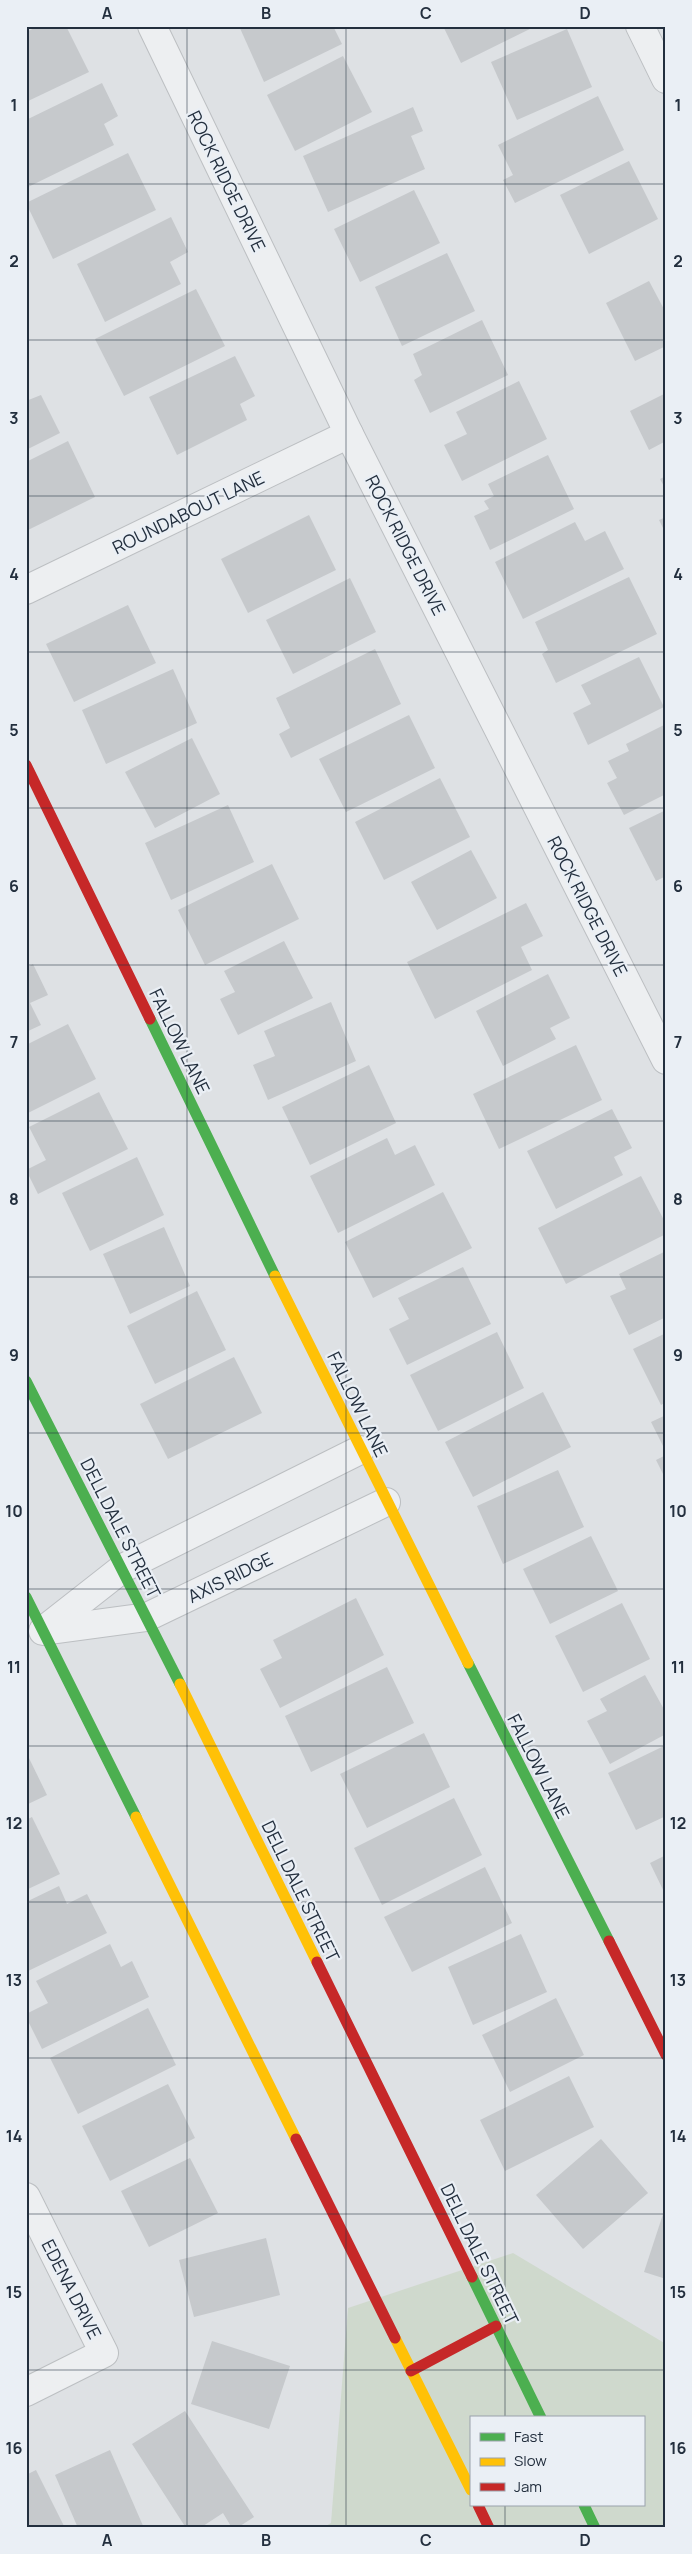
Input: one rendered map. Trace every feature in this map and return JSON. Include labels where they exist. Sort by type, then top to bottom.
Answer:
[{"type":"main road","name":"FALLOW LANE","points":[[26,765],[360,1450],[666,2055]]},
{"type":"main road","name":"DELL DALE STREET","points":[[26,1381],[147,1616],[540,2416]]},
{"type":"main road","points":[[26,1597],[470,2488]]},
{"type":"main road","points":[[411,2370],[496,2326]]},
{"type":"main road","points":[[478,2506],[489,2528]]},
{"type":"main road","points":[[584,2506],[595,2528]]},
{"type":"street","name":"ROCK RIDGE DRIVE","points":[[152,26],[350,434],[666,1060]]},
{"type":"street","points":[[640,26],[666,79]]},
{"type":"street","name":"ROUNDABOUT LANE","points":[[26,590],[350,434]]},
{"type":"street","points":[[43,1631],[123,1568],[360,1450]]},
{"type":"street","name":"AXIS RIDGE","points":[[43,1631],[147,1616],[386,1502]]},
{"type":"street","name":"EDENA DRIVE","points":[[26,2197],[104,2353],[26,2392]]},
{"type":"shaded area","points":[[513,2253],[666,2344],[666,2528],[322,2528],[331,2523],[348,2308]]},
{"type":"building","points":[[39,26],[66,26],[89,72],[26,102],[26,32]]},
{"type":"building","points":[[239,26],[333,26],[342,44],[264,82]]},
{"type":"building","points":[[443,26],[536,26],[461,63]]},
{"type":"building","points":[[567,29],[592,87],[517,120],[491,62]]},
{"type":"building","points":[[343,56],[372,112],[295,151],[267,95]]},
{"type":"building","points":[[102,83],[118,116],[104,124],[114,145],[26,188],[26,120]]},
{"type":"building","points":[[598,96],[624,150],[515,203],[503,180],[513,175],[498,145]]},
{"type":"building","points":[[413,107],[423,131],[411,136],[425,169],[328,212],[303,156]]},
{"type":"building","points":[[128,153],[156,210],[53,259],[26,203]]},
{"type":"building","points":[[629,161],[658,219],[589,254],[560,195]]},
{"type":"building","points":[[414,190],[440,243],[360,282],[334,229]]},
{"type":"building","points":[[171,217],[188,252],[170,262],[181,284],[105,322],[77,264]]},
{"type":"building","points":[[447,253],[475,311],[402,346],[375,287]]},
{"type":"building","points":[[649,281],[666,313],[666,346],[635,361],[606,303]]},
{"type":"building","points":[[196,289],[225,346],[124,396],[95,339]]},
{"type":"building","points":[[482,320],[508,375],[430,413],[414,380],[422,375],[413,354]]},
{"type":"building","points":[[235,356],[255,396],[240,404],[247,420],[177,455],[149,397]]},
{"type":"building","points":[[519,381],[547,439],[462,481],[444,445],[467,434],[456,412]]},
{"type":"building","points":[[666,393],[666,441],[649,450],[630,411]]},
{"type":"building","points":[[41,395],[60,433],[26,450],[26,401]]},
{"type":"building","points":[[68,441],[95,497],[26,531],[26,462]]},
{"type":"building","points":[[548,455],[574,509],[490,550],[474,516],[489,509],[484,501],[494,496],[488,484]]},
{"type":"building","points":[[666,476],[666,490],[660,479]]},
{"type":"building","points":[[309,515],[336,570],[248,613],[221,559]]},
{"type":"building","points":[[666,517],[666,534],[659,520]]},
{"type":"building","points":[[575,522],[585,541],[605,531],[624,569],[523,619],[495,562]]},
{"type":"building","points":[[629,577],[657,634],[556,683],[542,654],[548,650],[535,622]]},
{"type":"building","points":[[350,578],[376,632],[293,674],[266,620]]},
{"type":"building","points":[[128,605],[156,663],[74,702],[46,644]]},
{"type":"building","points":[[375,649],[401,704],[291,758],[279,734],[290,728],[276,698]]},
{"type":"building","points":[[639,657],[664,707],[588,745],[573,713],[591,704],[581,685]]},
{"type":"building","points":[[173,669],[197,723],[106,764],[82,710]]},
{"type":"building","points":[[409,715],[435,768],[346,812],[319,759]]},
{"type":"building","points":[[666,724],[666,794],[624,815],[607,783],[617,778],[608,761],[629,751],[626,744]]},
{"type":"building","points":[[192,738],[220,794],[155,828],[125,772]]},
{"type":"building","points":[[440,778],[470,837],[384,880],[355,822]]},
{"type":"building","points":[[228,805],[254,862],[171,900],[145,843]]},
{"type":"building","points":[[666,810],[666,876],[656,881],[629,828]]},
{"type":"building","points":[[471,850],[497,898],[437,930],[411,882]]},
{"type":"building","points":[[272,864],[299,919],[205,965],[178,910]]},
{"type":"building","points":[[526,903],[543,936],[521,947],[532,970],[435,1019],[407,962]]},
{"type":"building","points":[[284,941],[313,998],[238,1035],[220,999],[235,992],[224,971]]},
{"type":"building","points":[[33,964],[48,995],[30,1003],[41,1025],[26,1032],[26,968]]},
{"type":"building","points":[[548,974],[570,1018],[550,1028],[556,1039],[503,1066],[476,1011]]},
{"type":"building","points":[[331,1002],[356,1061],[268,1100],[253,1065],[275,1056],[264,1031]]},
{"type":"building","points":[[68,1024],[96,1079],[26,1114],[26,1045]]},
{"type":"building","points":[[576,1045],[602,1100],[499,1149],[473,1094]]},
{"type":"building","points":[[369,1065],[396,1123],[310,1165],[282,1107]]},
{"type":"building","points":[[99,1092],[128,1149],[38,1194],[26,1170],[46,1160],[29,1127]]},
{"type":"building","points":[[612,1109],[632,1148],[614,1157],[623,1175],[556,1209],[527,1151]]},
{"type":"building","points":[[387,1138],[395,1155],[415,1145],[435,1185],[338,1233],[310,1176]]},
{"type":"building","points":[[137,1157],[164,1215],[90,1251],[62,1193]]},
{"type":"building","points":[[641,1176],[666,1224],[666,1234],[566,1284],[538,1228]]},
{"type":"building","points":[[443,1192],[472,1248],[373,1298],[345,1242]]},
{"type":"building","points":[[164,1227],[190,1286],[130,1314],[103,1254]]},
{"type":"building","points":[[666,1251],[666,1317],[629,1335],[610,1296],[626,1289],[619,1274]]},
{"type":"building","points":[[463,1267],[491,1324],[407,1365],[389,1329],[409,1319],[398,1298]]},
{"type":"building","points":[[197,1291],[226,1350],[155,1384],[127,1326]]},
{"type":"building","points":[[497,1332],[524,1388],[438,1431],[410,1375]]},
{"type":"building","points":[[666,1333],[666,1402],[661,1405],[633,1349]]},
{"type":"building","points":[[234,1357],[262,1413],[168,1459],[140,1404]]},
{"type":"building","points":[[543,1392],[571,1447],[473,1497],[445,1442]]},
{"type":"building","points":[[666,1415],[666,1452],[651,1422]]},
{"type":"building","points":[[666,1455],[666,1480],[656,1460]]},
{"type":"building","points":[[558,1470],[584,1527],[503,1564],[477,1506]]},
{"type":"building","points":[[591,1536],[618,1591],[550,1624],[523,1569]]},
{"type":"building","points":[[356,1598],[384,1655],[280,1708],[260,1669],[282,1658],[273,1640]]},
{"type":"building","points":[[622,1603],[650,1659],[583,1692],[555,1636]]},
{"type":"building","points":[[387,1667],[414,1723],[311,1772],[285,1716]]},
{"type":"building","points":[[645,1675],[666,1713],[666,1734],[610,1764],[587,1721],[607,1711],[600,1699]]},
{"type":"building","points":[[424,1733],[450,1787],[367,1828],[340,1774]]},
{"type":"building","points":[[666,1745],[666,1816],[636,1830],[608,1773]]},
{"type":"building","points":[[26,1752],[47,1795],[26,1805]]},
{"type":"building","points":[[454,1798],[482,1855],[382,1905],[354,1848]]},
{"type":"building","points":[[32,1817],[60,1874],[26,1890],[26,1820]]},
{"type":"building","points":[[666,1855],[666,1896],[650,1863]]},
{"type":"building","points":[[485,1867],[512,1923],[412,1972],[384,1917]]},
{"type":"building","points":[[59,1886],[67,1904],[87,1894],[107,1933],[26,1972],[26,1902]]},
{"type":"building","points":[[521,1934],[547,1992],[473,2025],[448,1967]]},
{"type":"building","points":[[110,1944],[121,1967],[132,1961],[149,1997],[42,2049],[26,2017],[26,2014],[48,2003],[36,1981]]},
{"type":"building","points":[[556,1998],[584,2055],[510,2092],[482,2035]]},
{"type":"building","points":[[148,2008],[176,2065],[78,2114],[50,2058]]},
{"type":"building","points":[[569,2076],[594,2127],[505,2171],[480,2120]]},
{"type":"building","points":[[168,2084],[195,2138],[110,2181],[82,2126]]},
{"type":"building","points":[[601,2139],[648,2193],[583,2249],[536,2195]]},
{"type":"building","points":[[190,2158],[218,2213],[149,2247],[121,2191]]},
{"type":"building","points":[[666,2205],[666,2279],[644,2272]]},
{"type":"building","points":[[266,2238],[280,2295],[194,2317],[179,2260]]},
{"type":"building","points":[[212,2341],[290,2366],[269,2429],[191,2404]]},
{"type":"building","points":[[185,2411],[254,2517],[237,2528],[232,2528],[223,2513],[200,2528],[186,2528],[132,2444]]},
{"type":"building","points":[[110,2450],[144,2528],[78,2528],[55,2475]]},
{"type":"building","points":[[36,2470],[65,2528],[26,2528],[26,2475]]},
{"type":"traffic: fast","points":[[150,1019],[275,1276]]},
{"type":"traffic: fast","points":[[26,1381],[180,1684]]},
{"type":"traffic: fast","points":[[26,1597],[136,1817]]},
{"type":"traffic: fast","points":[[468,1663],[609,1941]]},
{"type":"traffic: fast","points":[[472,2277],[540,2416]]},
{"type":"traffic: fast","points":[[584,2506],[595,2528]]},
{"type":"traffic: slow","points":[[275,1276],[468,1663]]},
{"type":"traffic: slow","points":[[180,1684],[317,1962]]},
{"type":"traffic: slow","points":[[136,1817],[296,2139]]},
{"type":"traffic: slow","points":[[395,2338],[470,2488]]},
{"type":"traffic: jam","points":[[26,765],[150,1019]]},
{"type":"traffic: jam","points":[[609,1941],[666,2055]]},
{"type":"traffic: jam","points":[[317,1962],[472,2277]]},
{"type":"traffic: jam","points":[[296,2139],[395,2338]]},
{"type":"traffic: jam","points":[[411,2371],[496,2326]]},
{"type":"traffic: jam","points":[[478,2506],[489,2528]]}]
